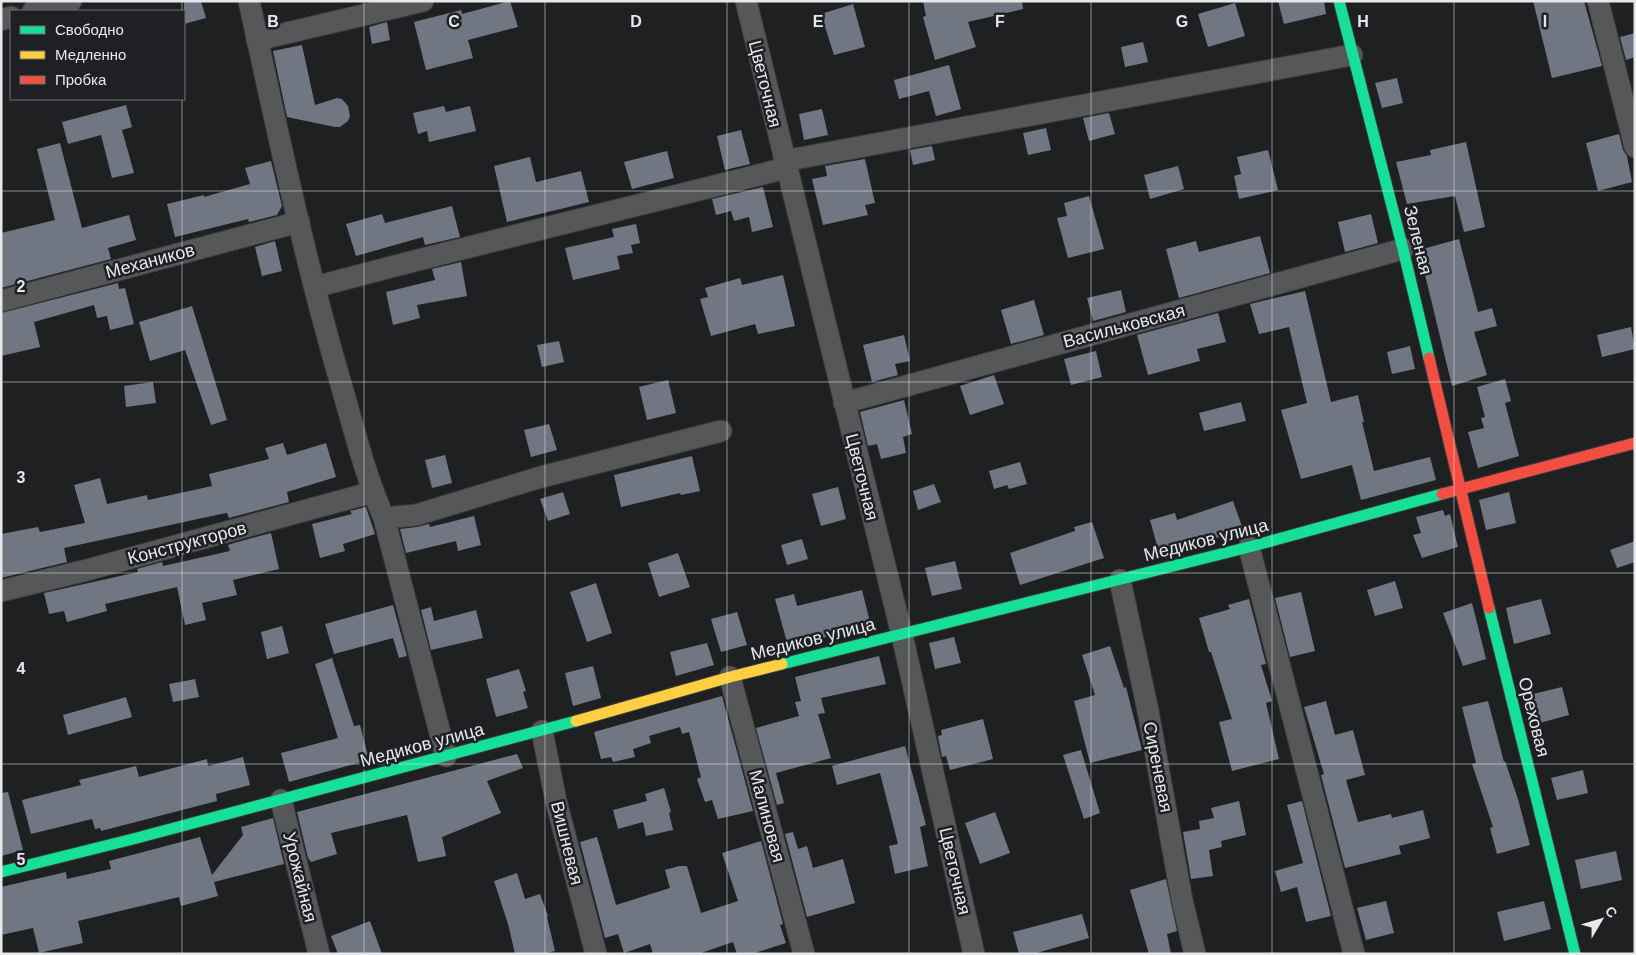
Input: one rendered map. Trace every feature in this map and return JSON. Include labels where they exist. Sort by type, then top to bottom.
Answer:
[{"type":"street","points":[[37,10],[71,1]]},
{"type":"street","points":[[249,1],[299,222],[331,349],[373,492],[384,518],[446,756]]},
{"type":"street","points":[[257,40],[423,1]]},
{"type":"street","name":"Цветочная","points":[[746,1],[902,635],[974,954]]},
{"type":"street","name":"Зеленая","points":[[1339,1],[1403,249],[1460,488]]},
{"type":"street","points":[[1598,1],[1635,147]]},
{"type":"street","points":[[315,286],[427,256],[563,224],[785,164],[1352,55]]},
{"type":"street","name":"Механиков","points":[[1,301],[299,222]]},
{"type":"street","name":"Васильковская","points":[[844,403],[1403,249]]},
{"type":"street","points":[[384,518],[416,515],[541,477],[721,431]]},
{"type":"street","name":"Медиков улица","points":[[1,872],[542,731],[730,678],[1249,547],[1460,488],[1635,443]]},
{"type":"street","name":"Ореховая","points":[[1460,488],[1575,954]]},
{"type":"street","name":"Конструкторов","points":[[1,591],[87,570],[373,492]]},
{"type":"street","points":[[1249,547],[1354,954]]},
{"type":"street","name":"Сиреневая","points":[[1120,580],[1148,711],[1182,900],[1195,954]]},
{"type":"street","name":"Малиновая","points":[[730,678],[804,954]]},
{"type":"street","name":"Вишневая","points":[[542,731],[556,801],[596,954]]},
{"type":"street","name":"Урожайная","points":[[281,800],[319,954]]},
{"type":"building","points":[[184,1],[201,1],[206,18],[185,24]]},
{"type":"building","points":[[510,1],[518,27],[468,40],[473,58],[426,70],[414,22],[461,10],[462,14]]},
{"type":"building","points":[[923,1],[1022,1],[1023,9],[968,22],[976,47],[935,60],[923,17],[926,16]]},
{"type":"building","points":[[1278,1],[1324,1],[1326,14],[1284,24]]},
{"type":"building","points":[[1533,1],[1584,1],[1602,66],[1552,78]]},
{"type":"building","points":[[1235,3],[1245,36],[1208,47],[1198,14]]},
{"type":"building","points":[[853,4],[865,47],[834,55],[821,14]]},
{"type":"building","points":[[387,22],[390,40],[372,44],[369,27]]},
{"type":"building","points":[[1635,33],[1635,57],[1626,60],[1620,37]]},
{"type":"building","points":[[1143,42],[1148,62],[1125,67],[1121,47]]},
{"type":"building","points":[[302,45],[315,105],[337,98],[342,99],[348,106],[350,116],[348,121],[340,127],[287,117],[273,51]]},
{"type":"building","points":[[949,65],[961,109],[936,116],[929,91],[899,99],[894,80]]},
{"type":"building","points":[[1397,78],[1403,103],[1382,108],[1375,83]]},
{"type":"building","points":[[126,105],[132,127],[122,130],[134,173],[112,178],[101,135],[68,144],[62,122]]},
{"type":"building","points":[[444,106],[446,112],[470,106],[476,131],[429,142],[427,131],[418,134],[413,113]]},
{"type":"building","points":[[822,109],[828,135],[804,140],[799,114]]},
{"type":"building","points":[[1109,113],[1115,134],[1089,141],[1083,118]]},
{"type":"building","points":[[1046,128],[1051,150],[1028,155],[1023,133]]},
{"type":"building","points":[[741,130],[750,164],[725,170],[717,136]]},
{"type":"building","points":[[1619,134],[1623,150],[1627,156],[1632,182],[1598,191],[1586,143]]},
{"type":"building","points":[[1466,142],[1485,227],[1464,232],[1455,196],[1407,204],[1396,162],[1431,155],[1430,150]]},
{"type":"building","points":[[60,143],[82,228],[129,215],[136,240],[108,248],[111,259],[1,288],[1,233],[55,220],[37,149]]},
{"type":"building","points":[[932,146],[935,160],[913,165],[910,150]]},
{"type":"building","points":[[1268,150],[1278,190],[1239,199],[1234,176],[1241,174],[1237,157]]},
{"type":"building","points":[[667,151],[674,178],[632,189],[624,162]]},
{"type":"building","points":[[530,157],[536,182],[581,171],[589,202],[507,222],[494,166]]},
{"type":"building","points":[[865,159],[875,203],[865,205],[868,215],[823,225],[812,179],[827,176],[825,166]]},
{"type":"building","points":[[271,161],[282,206],[277,215],[249,222],[248,219],[175,237],[167,204],[204,195],[204,197],[250,184],[245,168]]},
{"type":"building","points":[[1178,166],[1184,189],[1150,199],[1144,175]]},
{"type":"building","points":[[763,187],[773,227],[752,232],[749,217],[734,221],[731,211],[716,215],[712,199]]},
{"type":"building","points":[[1089,196],[1104,249],[1068,258],[1057,218],[1067,216],[1064,203]]},
{"type":"building","points":[[452,206],[460,237],[425,245],[423,237],[356,256],[346,224],[382,214],[385,223]]},
{"type":"building","points":[[1371,214],[1378,243],[1345,252],[1338,222]]},
{"type":"building","points":[[636,224],[640,243],[631,245],[633,253],[617,256],[620,269],[573,280],[565,248],[614,237],[612,229]]},
{"type":"building","points":[[1260,236],[1270,273],[1179,298],[1166,249],[1196,241],[1199,252]]},
{"type":"building","points":[[1459,239],[1478,312],[1492,308],[1497,326],[1474,332],[1487,375],[1452,386],[1419,250]]},
{"type":"building","points":[[275,241],[282,271],[262,276],[255,247]]},
{"type":"building","points":[[461,262],[467,296],[417,305],[420,318],[393,325],[386,292],[435,280],[432,269]]},
{"type":"building","points":[[783,275],[795,326],[758,334],[755,324],[711,336],[700,299],[708,297],[705,288],[740,278],[742,285]]},
{"type":"building","points":[[118,283],[119,289],[125,288],[134,324],[110,330],[107,316],[97,318],[94,305],[34,322],[40,347],[1,356],[1,313]]},
{"type":"building","points":[[1121,290],[1126,312],[1093,321],[1087,298]]},
{"type":"building","points":[[1305,291],[1331,402],[1358,395],[1364,422],[1362,422],[1374,471],[1430,457],[1436,480],[1361,500],[1352,465],[1301,479],[1281,410],[1307,403],[1289,327],[1259,334],[1250,304]]},
{"type":"building","points":[[1034,300],[1044,335],[1011,344],[1001,310]]},
{"type":"building","points":[[192,306],[227,420],[211,425],[185,350],[150,361],[139,322]]},
{"type":"building","points":[[1218,313],[1226,342],[1197,349],[1200,361],[1148,375],[1137,335]]},
{"type":"building","points":[[1631,327],[1635,349],[1602,357],[1597,335]]},
{"type":"building","points":[[904,335],[910,361],[895,364],[898,375],[872,382],[863,345]]},
{"type":"building","points":[[559,341],[564,362],[542,367],[537,345]]},
{"type":"building","points":[[1410,346],[1415,369],[1392,374],[1387,352]]},
{"type":"building","points":[[1096,351],[1102,377],[1071,385],[1064,359]]},
{"type":"building","points":[[994,375],[1004,404],[970,415],[960,386]]},
{"type":"building","points":[[1505,379],[1511,401],[1505,403],[1519,456],[1478,468],[1468,432],[1484,428],[1481,418],[1485,417],[1477,387]]},
{"type":"building","points":[[668,380],[676,413],[647,420],[639,387]]},
{"type":"building","points":[[153,382],[156,403],[126,407],[124,386]]},
{"type":"building","points":[[904,400],[912,434],[903,437],[906,453],[881,459],[877,444],[868,446],[860,412]]},
{"type":"building","points":[[1241,402],[1246,421],[1204,431],[1199,413]]},
{"type":"building","points":[[549,424],[557,450],[531,457],[524,430]]},
{"type":"building","points":[[283,443],[287,455],[326,443],[336,477],[287,492],[289,502],[229,518],[227,513],[221,514],[64,548],[67,562],[1,578],[1,534],[38,527],[40,532],[85,523],[74,485],[100,478],[107,504],[147,495],[148,500],[212,486],[209,474],[269,459],[265,448]]},
{"type":"building","points":[[445,455],[452,483],[432,488],[425,460]]},
{"type":"building","points":[[692,456],[700,491],[681,495],[680,493],[621,507],[614,475]]},
{"type":"building","points":[[1020,462],[1027,484],[1009,489],[1007,485],[994,489],[989,471]]},
{"type":"building","points":[[934,484],[941,502],[918,510],[913,491]]},
{"type":"building","points":[[838,487],[846,519],[821,526],[812,494]]},
{"type":"building","points":[[563,492],[570,514],[548,521],[540,499]]},
{"type":"building","points":[[1509,492],[1516,523],[1486,530],[1479,500]]},
{"type":"building","points":[[1233,501],[1243,529],[1204,542],[1159,553],[1150,520],[1175,513],[1177,520]]},
{"type":"building","points":[[366,507],[375,534],[343,544],[345,551],[320,558],[312,524],[352,514],[350,511]]},
{"type":"building","points":[[1443,510],[1445,516],[1450,514],[1458,547],[1422,558],[1413,535],[1421,533],[1416,517]]},
{"type":"building","points":[[474,516],[481,545],[458,551],[456,541],[406,553],[400,529],[429,524],[430,527]]},
{"type":"building","points":[[1092,522],[1104,558],[1020,585],[1010,553],[1075,531],[1074,527]]},
{"type":"building","points":[[271,533],[279,569],[233,580],[237,595],[202,603],[206,620],[185,625],[177,587],[105,604],[107,611],[67,622],[64,611],[49,614],[44,593],[138,572],[137,569],[162,562],[163,566],[230,551],[228,545]]},
{"type":"building","points":[[802,539],[808,559],[787,565],[781,545]]},
{"type":"building","points":[[1635,541],[1635,562],[1617,568],[1610,550]]},
{"type":"building","points":[[678,553],[690,587],[659,597],[648,563]]},
{"type":"building","points":[[955,561],[962,589],[932,596],[925,568]]},
{"type":"building","points":[[1395,581],[1403,608],[1375,616],[1367,590]]},
{"type":"building","points":[[596,583],[612,633],[587,642],[570,592]]},
{"type":"building","points":[[862,590],[871,626],[788,646],[775,599],[794,594],[797,606]]},
{"type":"building","points":[[1301,592],[1315,651],[1290,657],[1275,598]]},
{"type":"building","points":[[1249,599],[1266,664],[1261,665],[1272,701],[1266,703],[1279,759],[1232,771],[1219,722],[1232,719],[1199,618],[1230,609],[1228,605]]},
{"type":"building","points":[[1541,599],[1551,634],[1514,644],[1506,608]]},
{"type":"building","points":[[1472,603],[1486,659],[1463,666],[1443,613]]},
{"type":"building","points":[[393,605],[407,656],[399,658],[393,638],[334,654],[325,624]]},
{"type":"building","points":[[431,607],[434,621],[476,610],[483,638],[431,650],[421,610]]},
{"type":"building","points":[[737,612],[747,645],[721,652],[711,619]]},
{"type":"building","points":[[282,626],[289,653],[267,659],[261,632]]},
{"type":"building","points":[[954,637],[961,663],[935,669],[929,643]]},
{"type":"building","points":[[707,643],[714,665],[676,676],[670,652]]},
{"type":"building","points":[[1110,646],[1124,688],[1126,687],[1142,750],[1090,763],[1074,701],[1095,695],[1082,655]]},
{"type":"building","points":[[879,656],[886,684],[821,698],[825,713],[818,714],[831,758],[776,773],[784,803],[777,805],[756,728],[799,716],[795,702],[801,701],[795,677]]},
{"type":"building","points":[[332,658],[354,726],[360,725],[369,760],[289,782],[281,753],[338,738],[315,664]]},
{"type":"building","points":[[593,666],[601,698],[573,706],[565,673]]},
{"type":"building","points":[[519,669],[526,691],[523,692],[528,708],[496,717],[486,679]]},
{"type":"building","points":[[195,679],[199,697],[173,702],[169,684]]},
{"type":"building","points":[[1562,687],[1569,715],[1536,724],[1529,695]]},
{"type":"building","points":[[722,696],[753,811],[718,819],[712,800],[705,802],[697,779],[701,777],[689,732],[682,734],[680,727],[649,736],[651,743],[633,749],[635,757],[613,762],[611,757],[601,759],[594,732]]},
{"type":"building","points":[[126,697],[132,717],[68,735],[63,715]]},
{"type":"building","points":[[1326,701],[1335,735],[1353,730],[1365,775],[1346,780],[1358,822],[1391,814],[1392,818],[1423,810],[1430,838],[1399,846],[1401,854],[1345,868],[1321,775],[1324,774],[1304,707]]},
{"type":"building","points":[[1488,701],[1504,762],[1518,799],[1530,845],[1497,854],[1490,828],[1493,827],[1472,764],[1476,763],[1462,707]]},
{"type":"building","points":[[983,719],[993,759],[950,770],[946,756],[942,757],[938,736],[942,735],[941,730]]},
{"type":"building","points":[[905,746],[926,825],[920,827],[928,866],[895,874],[889,846],[898,844],[880,773],[837,785],[832,766]]},
{"type":"building","points":[[1081,750],[1100,813],[1084,819],[1063,755]]},
{"type":"building","points":[[517,754],[523,768],[487,781],[501,813],[442,837],[446,856],[418,862],[407,815],[331,833],[337,854],[311,862],[308,858],[297,812]]},
{"type":"building","points":[[243,757],[250,785],[216,794],[217,801],[101,831],[100,828],[95,829],[92,819],[31,834],[22,800],[81,785],[79,780],[136,766],[139,777],[207,759],[208,766]]},
{"type":"building","points":[[1583,770],[1588,793],[1557,800],[1551,778]]},
{"type":"building","points":[[664,788],[671,812],[669,813],[673,830],[646,836],[643,822],[618,829],[613,810],[647,801],[645,794]]},
{"type":"building","points":[[8,792],[23,850],[1,856],[1,793]]},
{"type":"building","points":[[1239,801],[1246,835],[1221,841],[1222,847],[1209,850],[1213,876],[1191,879],[1183,832],[1200,829],[1199,821],[1214,818],[1211,808]]},
{"type":"building","points":[[1302,801],[1331,916],[1306,922],[1297,887],[1281,892],[1275,871],[1303,863],[1287,805]]},
{"type":"building","points":[[995,812],[1010,853],[980,864],[965,823]]},
{"type":"building","points":[[273,818],[284,864],[214,882],[218,896],[181,906],[179,897],[78,921],[83,943],[39,953],[33,928],[1,935],[1,887],[66,872],[67,879],[111,869],[109,861],[200,837],[212,875],[243,835],[241,827]]},
{"type":"building","points":[[793,832],[798,849],[807,846],[813,868],[843,859],[855,903],[807,917],[785,834]]},
{"type":"building","points":[[597,837],[616,905],[670,888],[665,870],[687,866],[701,913],[738,901],[722,853],[761,841],[783,924],[780,925],[786,943],[752,954],[737,954],[733,942],[698,954],[653,954],[650,944],[624,953],[618,934],[605,938],[580,842]]},
{"type":"building","points":[[1616,851],[1622,880],[1581,889],[1575,860]]},
{"type":"building","points":[[517,873],[525,899],[540,894],[548,916],[555,951],[543,954],[515,954],[508,924],[494,881]]},
{"type":"building","points":[[1166,879],[1177,931],[1167,934],[1171,954],[1149,954],[1130,890]]},
{"type":"building","points":[[1386,901],[1394,933],[1366,940],[1357,908]]},
{"type":"building","points":[[1544,901],[1551,929],[1504,941],[1497,912]]},
{"type":"building","points":[[1082,914],[1089,938],[1033,954],[1019,954],[1013,932]]},
{"type":"building","points":[[370,921],[382,954],[338,954],[331,936]]},
{"type":"traffic: fast","points":[[1339,1],[1429,358]]},
{"type":"traffic: fast","points":[[782,664],[1249,547],[1442,494]]},
{"type":"traffic: fast","points":[[1489,608],[1575,954]]},
{"type":"traffic: fast","points":[[1,872],[133,839],[576,721]]},
{"type":"traffic: slow","points":[[576,721],[782,664]]},
{"type":"traffic: jam","points":[[1429,358],[1489,608]]},
{"type":"traffic: jam","points":[[1442,494],[1635,443]]}]
